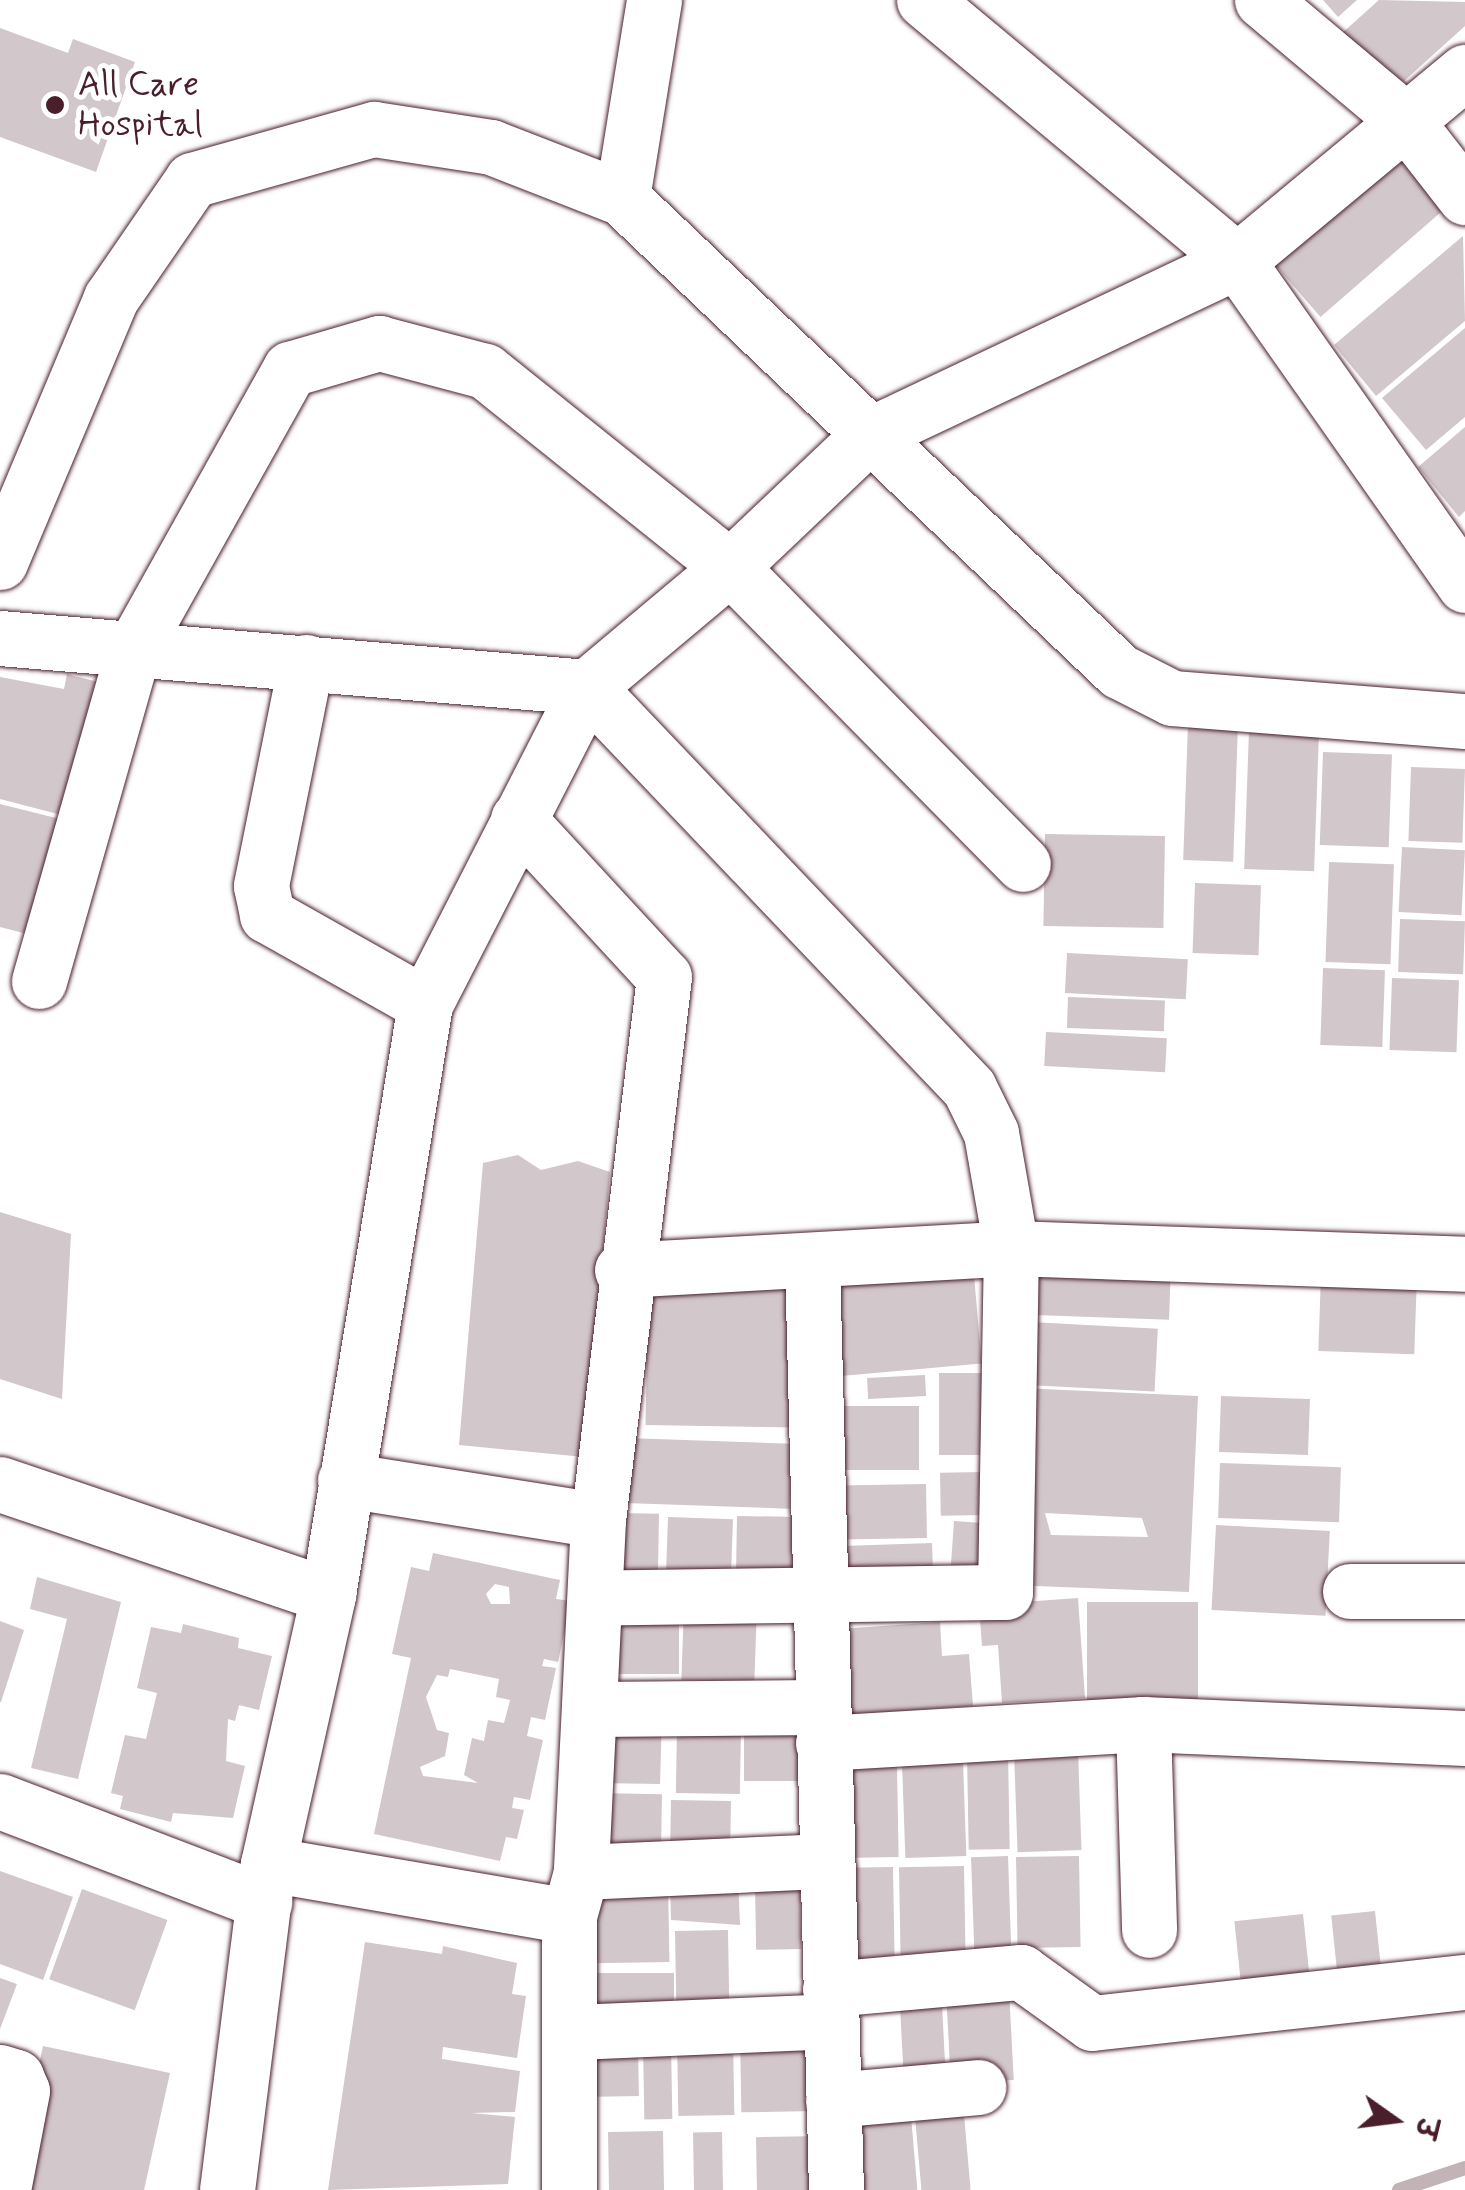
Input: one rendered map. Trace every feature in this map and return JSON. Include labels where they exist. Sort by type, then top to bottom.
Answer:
[{"type":"street","points":[[622,198],[654,0]]},
{"type":"street","points":[[1262,0],[1405,120],[1465,197]]},
{"type":"street","points":[[956,8],[1237,261],[1465,585]]},
{"type":"street","points":[[226,2190],[266,1883],[328,1594],[424,1004],[588,686],[730,567],[869,434],[1237,261],[1465,72]]},
{"type":"street","points":[[0,562],[111,298],[192,180],[374,129],[491,147],[622,198],[1120,671],[1172,698],[1465,721]]},
{"type":"street","points":[[39,981],[134,648],[290,369],[379,343],[485,371],[730,567],[1023,864]]},
{"type":"street","points":[[0,638],[588,686],[969,1088],[990,1134],[1010,1248],[1004,1592],[818,1598],[597,1598]]},
{"type":"street","points":[[306,662],[261,886],[267,916],[424,1004]]},
{"type":"street","points":[[518,820],[664,977],[622,1270],[598,1520],[593,1709],[575,1894],[569,2190]]},
{"type":"street","points":[[622,1270],[1010,1248],[1465,1264]]},
{"type":"street","points":[[812,1262],[836,2190]]},
{"type":"street","points":[[345,1480],[598,1520]]},
{"type":"street","points":[[0,1484],[328,1594]]},
{"type":"street","points":[[1350,1591],[1465,1591]]},
{"type":"street","points":[[593,1709],[822,1725],[1143,1724],[1465,1738]]},
{"type":"street","points":[[1143,1724],[1149,1930]]},
{"type":"street","points":[[0,1801],[266,1883],[575,1894],[826,1861]]},
{"type":"street","points":[[573,2032],[830,2005],[1021,1972],[1092,2022],[1465,1982]]},
{"type":"street","points":[[0,2072],[16,2077],[22,2091],[3,2190]]},
{"type":"street","points":[[834,2100],[978,2087]]},
{"type":"building","points":[[1323,0],[1357,0],[1338,17]]},
{"type":"building","points":[[1379,0],[1465,2],[1465,26],[1393,91],[1341,34]]},
{"type":"building","points":[[0,28],[68,53],[73,39],[135,62],[96,172],[0,137]]},
{"type":"building","points":[[1397,155],[1444,209],[1320,317],[1273,263]]},
{"type":"building","points":[[1463,236],[1465,321],[1376,396],[1334,345]]},
{"type":"building","points":[[1465,328],[1465,417],[1426,450],[1382,398]]},
{"type":"building","points":[[1465,427],[1465,511],[1459,517],[1418,467]]},
{"type":"building","points":[[67,674],[102,683],[77,819],[0,799],[0,677],[64,689]]},
{"type":"building","points":[[1188,723],[1238,725],[1233,862],[1183,860]]},
{"type":"building","points":[[1249,730],[1319,732],[1314,871],[1244,869]]},
{"type":"building","points":[[1323,752],[1392,754],[1389,847],[1320,845]]},
{"type":"building","points":[[1411,767],[1465,769],[1462,843],[1408,841]]},
{"type":"building","points":[[0,804],[60,819],[31,935],[0,927]]},
{"type":"building","points":[[1045,834],[1165,836],[1163,928],[1043,926]]},
{"type":"building","points":[[1402,847],[1465,850],[1462,915],[1399,912]]},
{"type":"building","points":[[1329,862],[1394,864],[1390,964],[1326,962]]},
{"type":"building","points":[[1195,883],[1261,885],[1259,955],[1193,953]]},
{"type":"building","points":[[1400,919],[1465,921],[1463,974],[1398,972]]},
{"type":"building","points":[[1067,953],[1188,959],[1186,999],[1065,993]]},
{"type":"building","points":[[1323,968],[1385,970],[1382,1047],[1320,1045]]},
{"type":"building","points":[[1392,978],[1459,980],[1456,1052],[1389,1050]]},
{"type":"building","points":[[1068,997],[1165,1000],[1164,1031],[1067,1028]]},
{"type":"building","points":[[1046,1032],[1167,1038],[1165,1072],[1044,1066]]},
{"type":"building","points":[[518,1155],[541,1170],[578,1161],[610,1172],[584,1457],[459,1445],[483,1163]]},
{"type":"building","points":[[0,1212],[71,1234],[62,1399],[0,1379]]},
{"type":"building","points":[[1036,1261],[1171,1266],[1169,1320],[1034,1315]]},
{"type":"building","points":[[973,1264],[982,1364],[835,1376],[827,1277]]},
{"type":"building","points":[[1321,1274],[1417,1277],[1414,1354],[1318,1351]]},
{"type":"building","points":[[648,1281],[798,1284],[795,1428],[645,1425]]},
{"type":"building","points":[[1030,1322],[1158,1329],[1155,1392],[1027,1385]]},
{"type":"building","points":[[939,1373],[996,1373],[996,1455],[939,1455]]},
{"type":"building","points":[[925,1375],[926,1396],[868,1399],[867,1378]]},
{"type":"building","points":[[1020,1388],[1198,1396],[1189,1592],[1012,1585]],"holes":[[[1045,1513],[1142,1518],[1148,1537],[1051,1535]]]},
{"type":"building","points":[[1221,1396],[1310,1399],[1308,1455],[1219,1452]]},
{"type":"building","points":[[827,1406],[919,1406],[919,1470],[827,1470]]},
{"type":"building","points":[[627,1438],[792,1444],[790,1509],[625,1503]]},
{"type":"building","points":[[1220,1463],[1341,1467],[1339,1522],[1218,1518]]},
{"type":"building","points":[[984,1472],[985,1515],[941,1516],[940,1473]]},
{"type":"building","points":[[926,1484],[927,1538],[841,1539],[840,1486]]},
{"type":"building","points":[[616,1513],[659,1514],[658,1583],[615,1582]]},
{"type":"building","points":[[737,1516],[799,1517],[798,1585],[736,1584]]},
{"type":"building","points":[[668,1517],[733,1519],[731,1586],[666,1584]]},
{"type":"building","points":[[954,1521],[1000,1524],[996,1584],[950,1581]]},
{"type":"building","points":[[1216,1525],[1330,1531],[1325,1616],[1212,1610]]},
{"type":"building","points":[[932,1543],[933,1578],[844,1581],[843,1546]]},
{"type":"building","points":[[433,1553],[560,1580],[556,1599],[571,1601],[558,1662],[544,1659],[542,1666],[556,1668],[545,1720],[531,1717],[527,1736],[543,1740],[530,1800],[514,1797],[512,1808],[524,1810],[517,1839],[506,1837],[500,1861],[374,1834],[411,1658],[392,1654],[411,1567],[429,1571]],"holes":[[[495,1584],[509,1587],[510,1604],[491,1604],[486,1594]],[[450,1669],[499,1679],[496,1697],[510,1700],[504,1723],[488,1720],[484,1741],[472,1738],[464,1775],[478,1783],[423,1776],[420,1767],[445,1756],[449,1733],[437,1730],[426,1697],[437,1675],[448,1677]]]},
{"type":"building","points":[[37,1577],[121,1602],[78,1779],[31,1768],[67,1619],[30,1609]]},
{"type":"building","points":[[1078,1598],[1085,1698],[1002,1703],[998,1645],[982,1646],[979,1605]]},
{"type":"building","points":[[1087,1602],[1198,1602],[1198,1705],[1087,1705]]},
{"type":"building","points":[[609,1604],[679,1604],[679,1674],[609,1674]]},
{"type":"building","points":[[684,1605],[757,1608],[754,1683],[681,1680]]},
{"type":"building","points":[[0,1621],[24,1630],[1,1702],[0,1702]]},
{"type":"building","points":[[940,1622],[942,1656],[969,1654],[973,1706],[831,1716],[825,1630]]},
{"type":"building","points":[[183,1624],[239,1638],[238,1648],[272,1656],[259,1710],[239,1705],[235,1721],[228,1719],[226,1761],[245,1766],[233,1818],[173,1813],[171,1822],[120,1809],[123,1796],[111,1793],[125,1735],[146,1739],[157,1693],[137,1688],[151,1627],[181,1633]]},
{"type":"building","points":[[662,1716],[660,1784],[597,1783],[610,1717]]},
{"type":"building","points":[[744,1720],[803,1720],[803,1781],[744,1781]]},
{"type":"building","points":[[677,1727],[741,1728],[740,1794],[676,1793]]},
{"type":"building","points":[[1078,1750],[1081,1850],[1018,1852],[1014,1752]]},
{"type":"building","points":[[1008,1752],[1010,1849],[969,1850],[967,1753]]},
{"type":"building","points":[[963,1761],[966,1856],[905,1858],[902,1763]]},
{"type":"building","points":[[897,1765],[899,1857],[830,1858],[828,1766]]},
{"type":"building","points":[[596,1793],[662,1794],[661,1861],[595,1860]]},
{"type":"building","points":[[671,1800],[731,1801],[730,1857],[670,1856]]},
{"type":"building","points":[[1008,1856],[1011,1956],[975,1957],[971,1857]]},
{"type":"building","points":[[1079,1856],[1081,1947],[1018,1948],[1016,1857]]},
{"type":"building","points":[[964,1866],[966,1957],[901,1958],[899,1867]]},
{"type":"building","points":[[893,1867],[895,1960],[833,1961],[831,1868]]},
{"type":"building","points":[[0,1871],[73,1897],[43,1980],[0,1964]]},
{"type":"building","points":[[738,1877],[740,1925],[671,1920],[670,1879]]},
{"type":"building","points":[[668,1879],[669,1962],[592,1963],[591,1880]]},
{"type":"building","points":[[800,1883],[801,1949],[756,1950],[755,1884]]},
{"type":"building","points":[[82,1889],[168,1920],[135,2010],[49,1979]]},
{"type":"building","points":[[1375,1911],[1382,1978],[1338,1982],[1331,1916]]},
{"type":"building","points":[[1303,1914],[1311,1988],[1242,1995],[1234,1921]]},
{"type":"building","points":[[728,1930],[730,2020],[677,2021],[675,1931]]},
{"type":"building","points":[[365,1942],[442,1954],[443,1946],[517,1963],[512,1994],[526,1996],[517,2058],[443,2047],[442,2059],[520,2071],[515,2112],[471,2113],[515,2117],[508,2184],[328,2190]]},
{"type":"building","points":[[584,1973],[674,1973],[674,2013],[584,2013]]},
{"type":"building","points":[[0,1978],[17,1984],[0,2029]]},
{"type":"building","points":[[1009,1989],[1014,2080],[951,2083],[946,1992]]},
{"type":"building","points":[[942,2005],[946,2077],[904,2079],[900,2007]]},
{"type":"building","points":[[814,2033],[815,2111],[741,2112],[740,2034]]},
{"type":"building","points":[[733,2037],[734,2115],[678,2116],[677,2038]]},
{"type":"building","points":[[643,2042],[671,2042],[672,2119],[644,2119]]},
{"type":"building","points":[[638,2045],[639,2096],[580,2097],[579,2046]]},
{"type":"building","points":[[43,2046],[170,2073],[144,2190],[13,2190]]},
{"type":"building","points":[[963,2103],[971,2190],[921,2190],[914,2107]]},
{"type":"building","points":[[910,2105],[917,2190],[845,2190],[838,2111]]},
{"type":"building","points":[[663,2131],[664,2190],[609,2190],[608,2132]]},
{"type":"building","points":[[722,2132],[723,2190],[694,2190],[693,2133]]},
{"type":"building","points":[[822,2136],[823,2190],[757,2190],[756,2137]]},
{"type":"waterway","points":[[1399,2190],[1465,2168]]},
{"type":"place","name":"All Care Hospital","points":[[55,105]]}]
